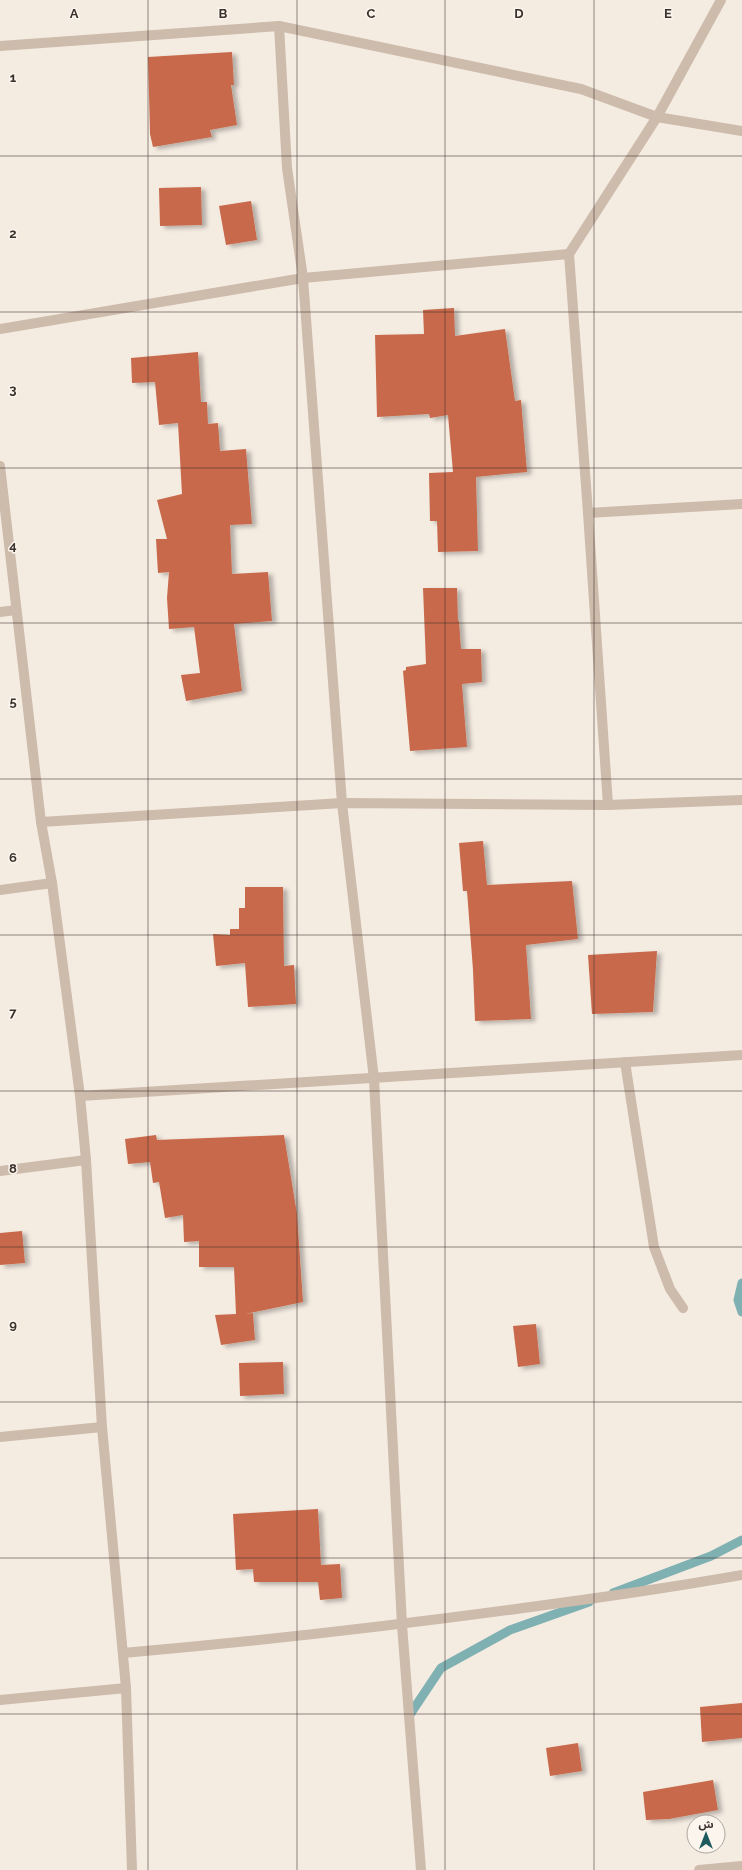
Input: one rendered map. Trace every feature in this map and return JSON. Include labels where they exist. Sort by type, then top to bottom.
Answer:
[{"type":"street","points":[[608,805],[569,254],[657,117],[721,0]]},
{"type":"street","points":[[279,26],[287,168],[303,278],[342,803],[374,1079],[402,1625],[421,1870]]},
{"type":"street","points":[[0,46],[279,26],[581,89],[657,117],[742,131]]},
{"type":"street","points":[[0,329],[303,278],[569,254]]},
{"type":"street","points":[[0,466],[41,822],[52,883],[80,1096],[86,1160],[102,1427],[124,1653],[132,1870]]},
{"type":"street","points":[[588,513],[742,504]]},
{"type":"street","points":[[0,612],[16,610]]},
{"type":"street","points":[[41,822],[342,803],[608,805],[742,800]]},
{"type":"street","points":[[0,890],[52,883]]},
{"type":"street","points":[[80,1096],[742,1056]]},
{"type":"street","points":[[625,1062],[654,1247],[670,1289],[683,1308]]},
{"type":"street","points":[[0,1171],[86,1160]]},
{"type":"street","points":[[0,1437],[102,1427]]},
{"type":"street","points":[[124,1653],[272,1640],[402,1625],[692,1584],[742,1575]]},
{"type":"street","points":[[0,1700],[126,1688]]},
{"type":"street","points":[[699,1870],[742,1866]]},
{"type":"building","points":[[232,52],[234,85],[231,85],[237,125],[210,130],[212,137],[153,147],[150,134],[148,57]]},
{"type":"building","points":[[201,187],[202,225],[160,226],[159,188]]},
{"type":"building","points":[[251,201],[257,240],[226,245],[219,206]]},
{"type":"building","points":[[454,308],[455,336],[505,329],[515,401],[521,400],[527,472],[476,477],[478,551],[438,552],[437,521],[430,521],[429,473],[453,472],[448,415],[430,418],[429,414],[377,417],[375,335],[424,334],[423,310]]},
{"type":"building","points":[[198,352],[201,402],[207,402],[208,424],[218,423],[220,451],[246,449],[252,524],[230,525],[232,574],[268,572],[272,621],[234,624],[242,691],[186,701],[181,675],[200,673],[194,627],[169,629],[167,598],[169,572],[158,573],[156,539],[167,539],[157,500],[182,494],[178,423],[159,425],[155,382],[132,383],[131,358]]},
{"type":"building","points":[[423,588],[457,588],[461,649],[481,649],[482,682],[462,684],[467,747],[410,751],[403,671],[406,670],[406,667],[426,664]]},
{"type":"building","points":[[483,841],[487,885],[572,881],[578,939],[526,945],[531,1019],[475,1021],[467,891],[463,891],[459,843]]},
{"type":"building","points":[[245,887],[283,887],[284,966],[294,965],[296,1004],[248,1007],[245,963],[216,966],[213,934],[230,935],[230,929],[239,929],[239,908],[245,908]]},
{"type":"building","points":[[657,951],[653,1012],[592,1014],[588,955]]},
{"type":"building","points":[[156,1135],[157,1140],[284,1135],[297,1214],[303,1302],[245,1314],[253,1313],[255,1340],[221,1345],[215,1315],[236,1314],[234,1267],[199,1267],[199,1241],[184,1242],[183,1215],[165,1218],[159,1182],[153,1183],[150,1162],[128,1164],[125,1139]]},
{"type":"building","points":[[22,1231],[25,1263],[0,1265],[0,1233]]},
{"type":"building","points":[[536,1324],[540,1364],[518,1367],[513,1326]]},
{"type":"building","points":[[283,1362],[284,1394],[240,1396],[239,1363]]},
{"type":"building","points":[[318,1509],[321,1565],[340,1564],[342,1598],[320,1600],[318,1582],[254,1582],[253,1569],[236,1570],[233,1514]]},
{"type":"building","points":[[742,1703],[742,1738],[702,1742],[700,1707]]},
{"type":"building","points":[[578,1743],[582,1771],[550,1776],[546,1748]]},
{"type":"building","points":[[713,1780],[718,1810],[696,1814],[686,1814],[686,1816],[669,1819],[646,1820],[643,1792]]},
{"type":"waterway","points":[[742,1283],[738,1300],[742,1312]]},
{"type":"waterway","points":[[613,1593],[711,1556],[742,1540]]},
{"type":"waterway","points":[[409,1716],[441,1668],[510,1630],[589,1602]]}]
